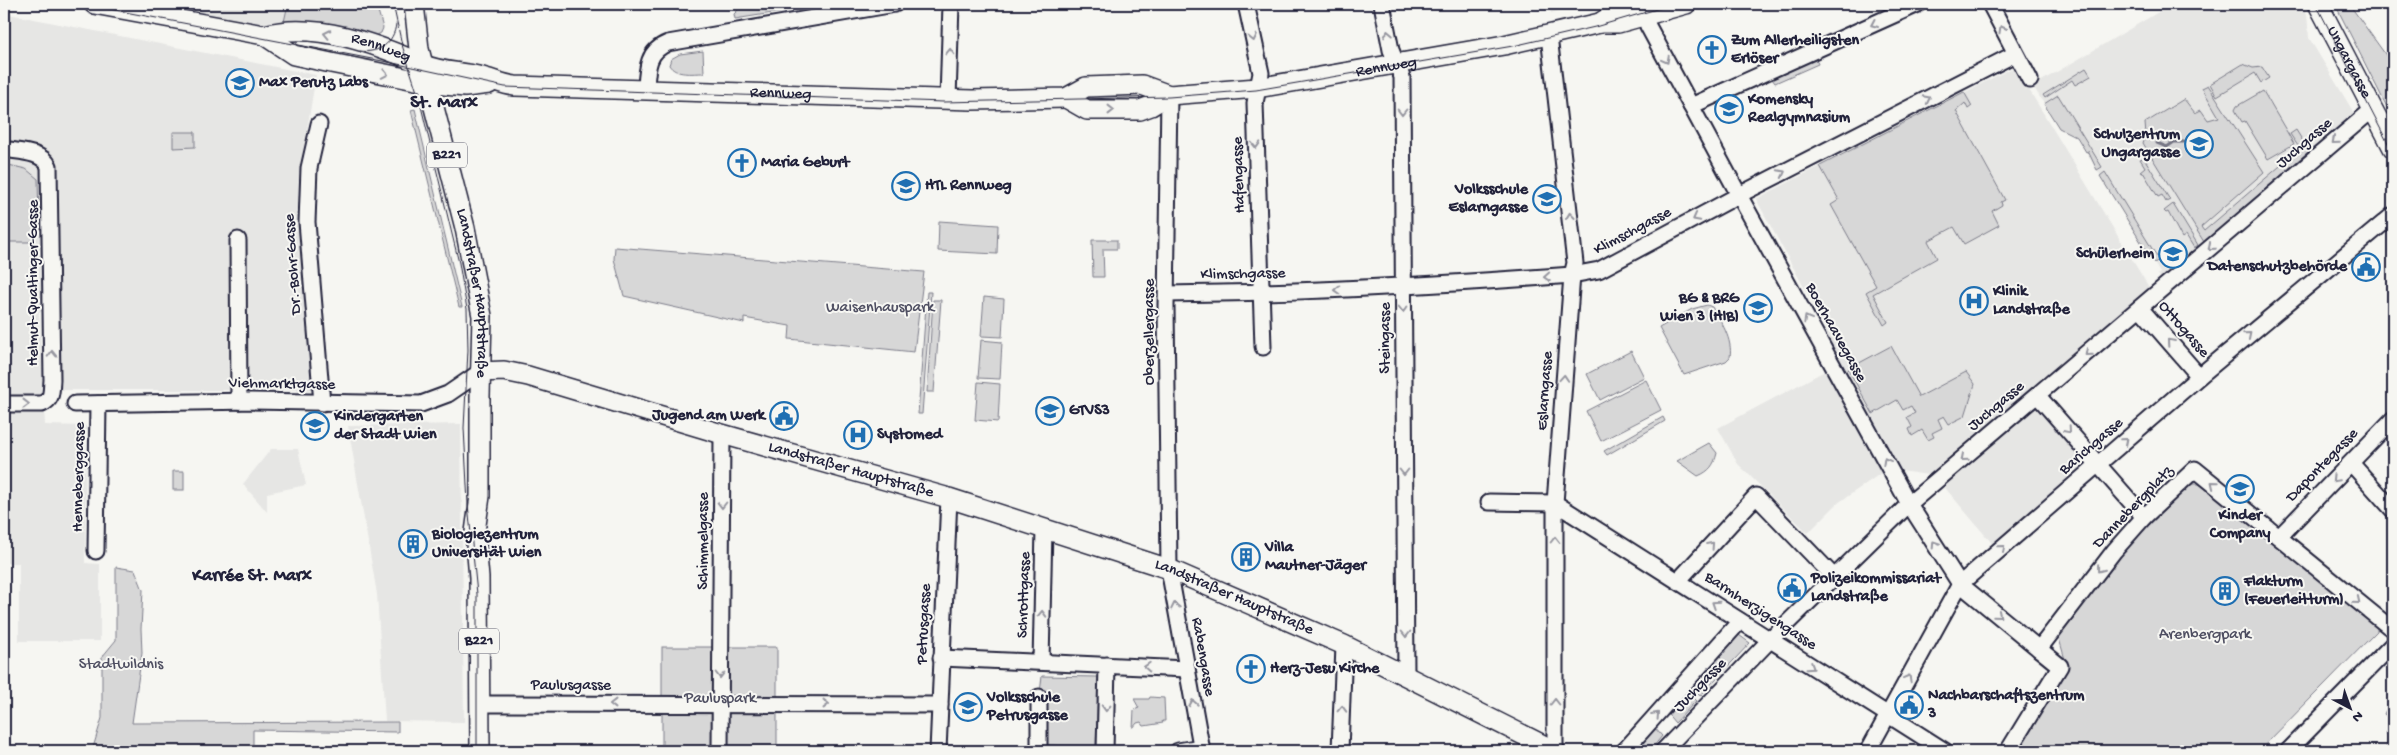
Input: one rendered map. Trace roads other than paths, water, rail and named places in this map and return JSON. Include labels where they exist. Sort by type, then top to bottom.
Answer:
[{"type":"main road","name":"Rennweg","points":[[94,4],[264,36],[294,55],[303,57],[425,73],[481,76],[494,83],[530,87],[948,99],[1066,98],[1086,87],[1107,86],[1142,85],[1169,95],[1257,88],[1549,36],[1600,23],[1618,23],[1646,10],[1686,4]]},
{"type":"main road","name":"Landstraßer Hauptstraße","points":[[414,4],[425,73],[465,228],[479,298],[484,330],[480,372],[511,371],[722,434],[949,498],[1169,568],[1344,645],[1555,751]]},
{"type":"main road","name":"Rennweg","points":[[1600,23],[1627,4]]},
{"type":"main road","name":"Ungargasse","points":[[2318,4],[2393,148]]},
{"type":"main road","name":"Rennweg","points":[[264,36],[280,31],[306,30],[378,46],[413,59],[425,73]]},
{"type":"main road","name":"B221","points":[[480,372],[480,496],[475,532],[479,578],[480,751]]},
{"type":"street","points":[[646,89],[649,61],[657,48],[668,43],[895,4]]},
{"type":"street","points":[[948,99],[951,4]]},
{"type":"street","name":"Hafengasse","points":[[1246,4],[1261,73],[1255,102],[1263,347]]},
{"type":"street","name":"Steingasse","points":[[1382,4],[1391,50],[1402,77],[1406,675]]},
{"type":"street","points":[[1691,106],[1918,4]]},
{"type":"street","points":[[1990,4],[2030,80]]},
{"type":"street","name":"Boerhaavegasse","points":[[1646,10],[1691,106],[1909,504],[1960,584],[2039,649]]},
{"type":"street","name":"Eslarngasse","points":[[1549,36],[1575,263],[1572,275],[1555,503],[1555,751]]},
{"type":"street","name":"Klimschgasse","points":[[1167,294],[1262,293],[1403,287],[1572,275],[1600,270],[1739,195],[2015,54]]},
{"type":"street","name":"Oberzellergasse","points":[[1169,95],[1167,294],[1169,568]]},
{"type":"street","name":"Juchgasse","points":[[1663,751],[1770,640],[1909,504],[2372,110]]},
{"type":"street","name":"Dr.-Bohr-Gasse","points":[[319,124],[309,168],[307,222],[322,403]]},
{"type":"street","name":"Helmut-Qualtinger-Gasse","points":[[4,149],[38,156],[48,163],[50,171],[52,380],[51,397],[47,402],[42,404],[4,404]]},
{"type":"street","name":"Barichgasse","points":[[1868,751],[1960,584],[2199,376],[2393,215]]},
{"type":"street","points":[[238,240],[239,401]]},
{"type":"street","name":"Ottogasse","points":[[2140,308],[2199,376]]},
{"type":"street","name":"Viehmarktgasse","points":[[75,404],[239,401],[421,404],[448,394],[480,372]]},
{"type":"street","points":[[2038,396],[2144,517]]},
{"type":"street","name":"Henneberggasse","points":[[96,551],[98,404]]},
{"type":"street","name":"Dapontegasse","points":[[2279,537],[2393,419]]},
{"type":"street","name":"Schimmelgasse","points":[[720,751],[722,434]]},
{"type":"street","points":[[2351,463],[2393,510]]},
{"type":"street","name":"Dannebergplatz","points":[[2039,649],[2114,551],[2144,517],[2195,469],[2393,630]]},
{"type":"street","points":[[1678,581],[1756,496],[1834,577]]},
{"type":"street","name":"Petrusgasse","points":[[938,751],[949,498]]},
{"type":"street","points":[[1489,502],[1555,503]]},
{"type":"street","name":"Barmherzigengasse","points":[[1555,503],[1945,751]]},
{"type":"street","name":"Schrottgasse","points":[[1041,662],[1044,528]]},
{"type":"street","name":"Rabengasse","points":[[1169,568],[1201,749]]},
{"type":"street","name":"Juchgasse","points":[[1624,751],[1740,620]]},
{"type":"street","points":[[1340,751],[1344,645]]},
{"type":"street","points":[[2008,751],[2060,666],[2039,649]]},
{"type":"street","points":[[2288,751],[2391,652]]},
{"type":"street","points":[[941,658],[1187,669]]},
{"type":"street","points":[[1105,751],[1107,665]]},
{"type":"street","points":[[1039,697],[1039,751]]},
{"type":"street","name":"Paulusgasse","points":[[480,704],[940,705]]},
{"type":"street","points":[[1178,751],[1201,749]]},
{"type":"waterway","points":[[2157,143],[2167,147],[2174,142],[2185,142]]},
{"type":"tram line","points":[[83,4],[393,63],[505,87],[944,102],[1169,97],[1256,90],[1513,46],[1595,27],[1674,4]]},
{"type":"tram line","points":[[393,4],[402,45],[419,98],[459,263],[467,309],[468,350],[464,428],[468,504],[477,594],[477,751]]},
{"type":"tram line","points":[[2316,4],[2393,153]]},
{"type":"tram line","points":[[360,51],[373,51],[384,46],[392,37],[396,24]]},
{"type":"place","name":"Zum Allerheiligsten Erlöser","points":[[1712,50]]},
{"type":"place","name":"Max Perutz Labs","points":[[240,83]]},
{"type":"place","name":"Komensky Realgymnasium","points":[[1729,109]]},
{"type":"place","name":"Schulzentrum Ungargasse","points":[[2199,144]]},
{"type":"place","name":"Maria Geburt","points":[[742,163]]},
{"type":"place","name":"HTL Rennweg","points":[[906,186]]},
{"type":"place","name":"Volksschule Eslarngasse","points":[[1547,199]]},
{"type":"place","name":"Schülerheim","points":[[2173,254]]},
{"type":"place","name":"Datenschutzbehörde","points":[[2366,267]]},
{"type":"place","name":"Klinik Landstraße","points":[[1974,301]]},
{"type":"place","name":"BG & BRG Wien 3 (HIB)","points":[[1758,308]]},
{"type":"place","name":"GTVS3","points":[[1050,411]]},
{"type":"place","name":"Jugend am Werk","points":[[784,416]]},
{"type":"place","name":"Kindergarten der Stadt Wien","points":[[315,426]]},
{"type":"place","name":"Systomed","points":[[858,435]]},
{"type":"place","name":"Kinder Company","points":[[2240,489]]},
{"type":"place","name":"Biologiezentrum Universität Wien","points":[[413,544]]},
{"type":"place","name":"Villa Mautner-Jäger","points":[[1246,557]]},
{"type":"place","name":"Polizeikommissariat Landstraße","points":[[1792,588]]},
{"type":"place","name":"Flakturm (Feuerleitturm)","points":[[2225,591]]},
{"type":"place","name":"Herz-Jesu Kirche","points":[[1251,669]]},
{"type":"place","name":"Nachbarschaftszentrum 3","points":[[1909,705]]},
{"type":"place","name":"Volksschule Petrusgasse","points":[[968,707]]},
{"type":"district","name":"St. Marx","points":[[444,103]]},
{"type":"district","name":"Karrée St. Marx","points":[[252,576]]},
{"type":"park label","name":"Waisenhauspark","points":[[880,308]]},
{"type":"park label","name":"Arenbergpark","points":[[2205,635]]},
{"type":"park label","name":"Stadtwildnis","points":[[121,665]]},
{"type":"park label","name":"Pauluspark","points":[[720,699]]}]
